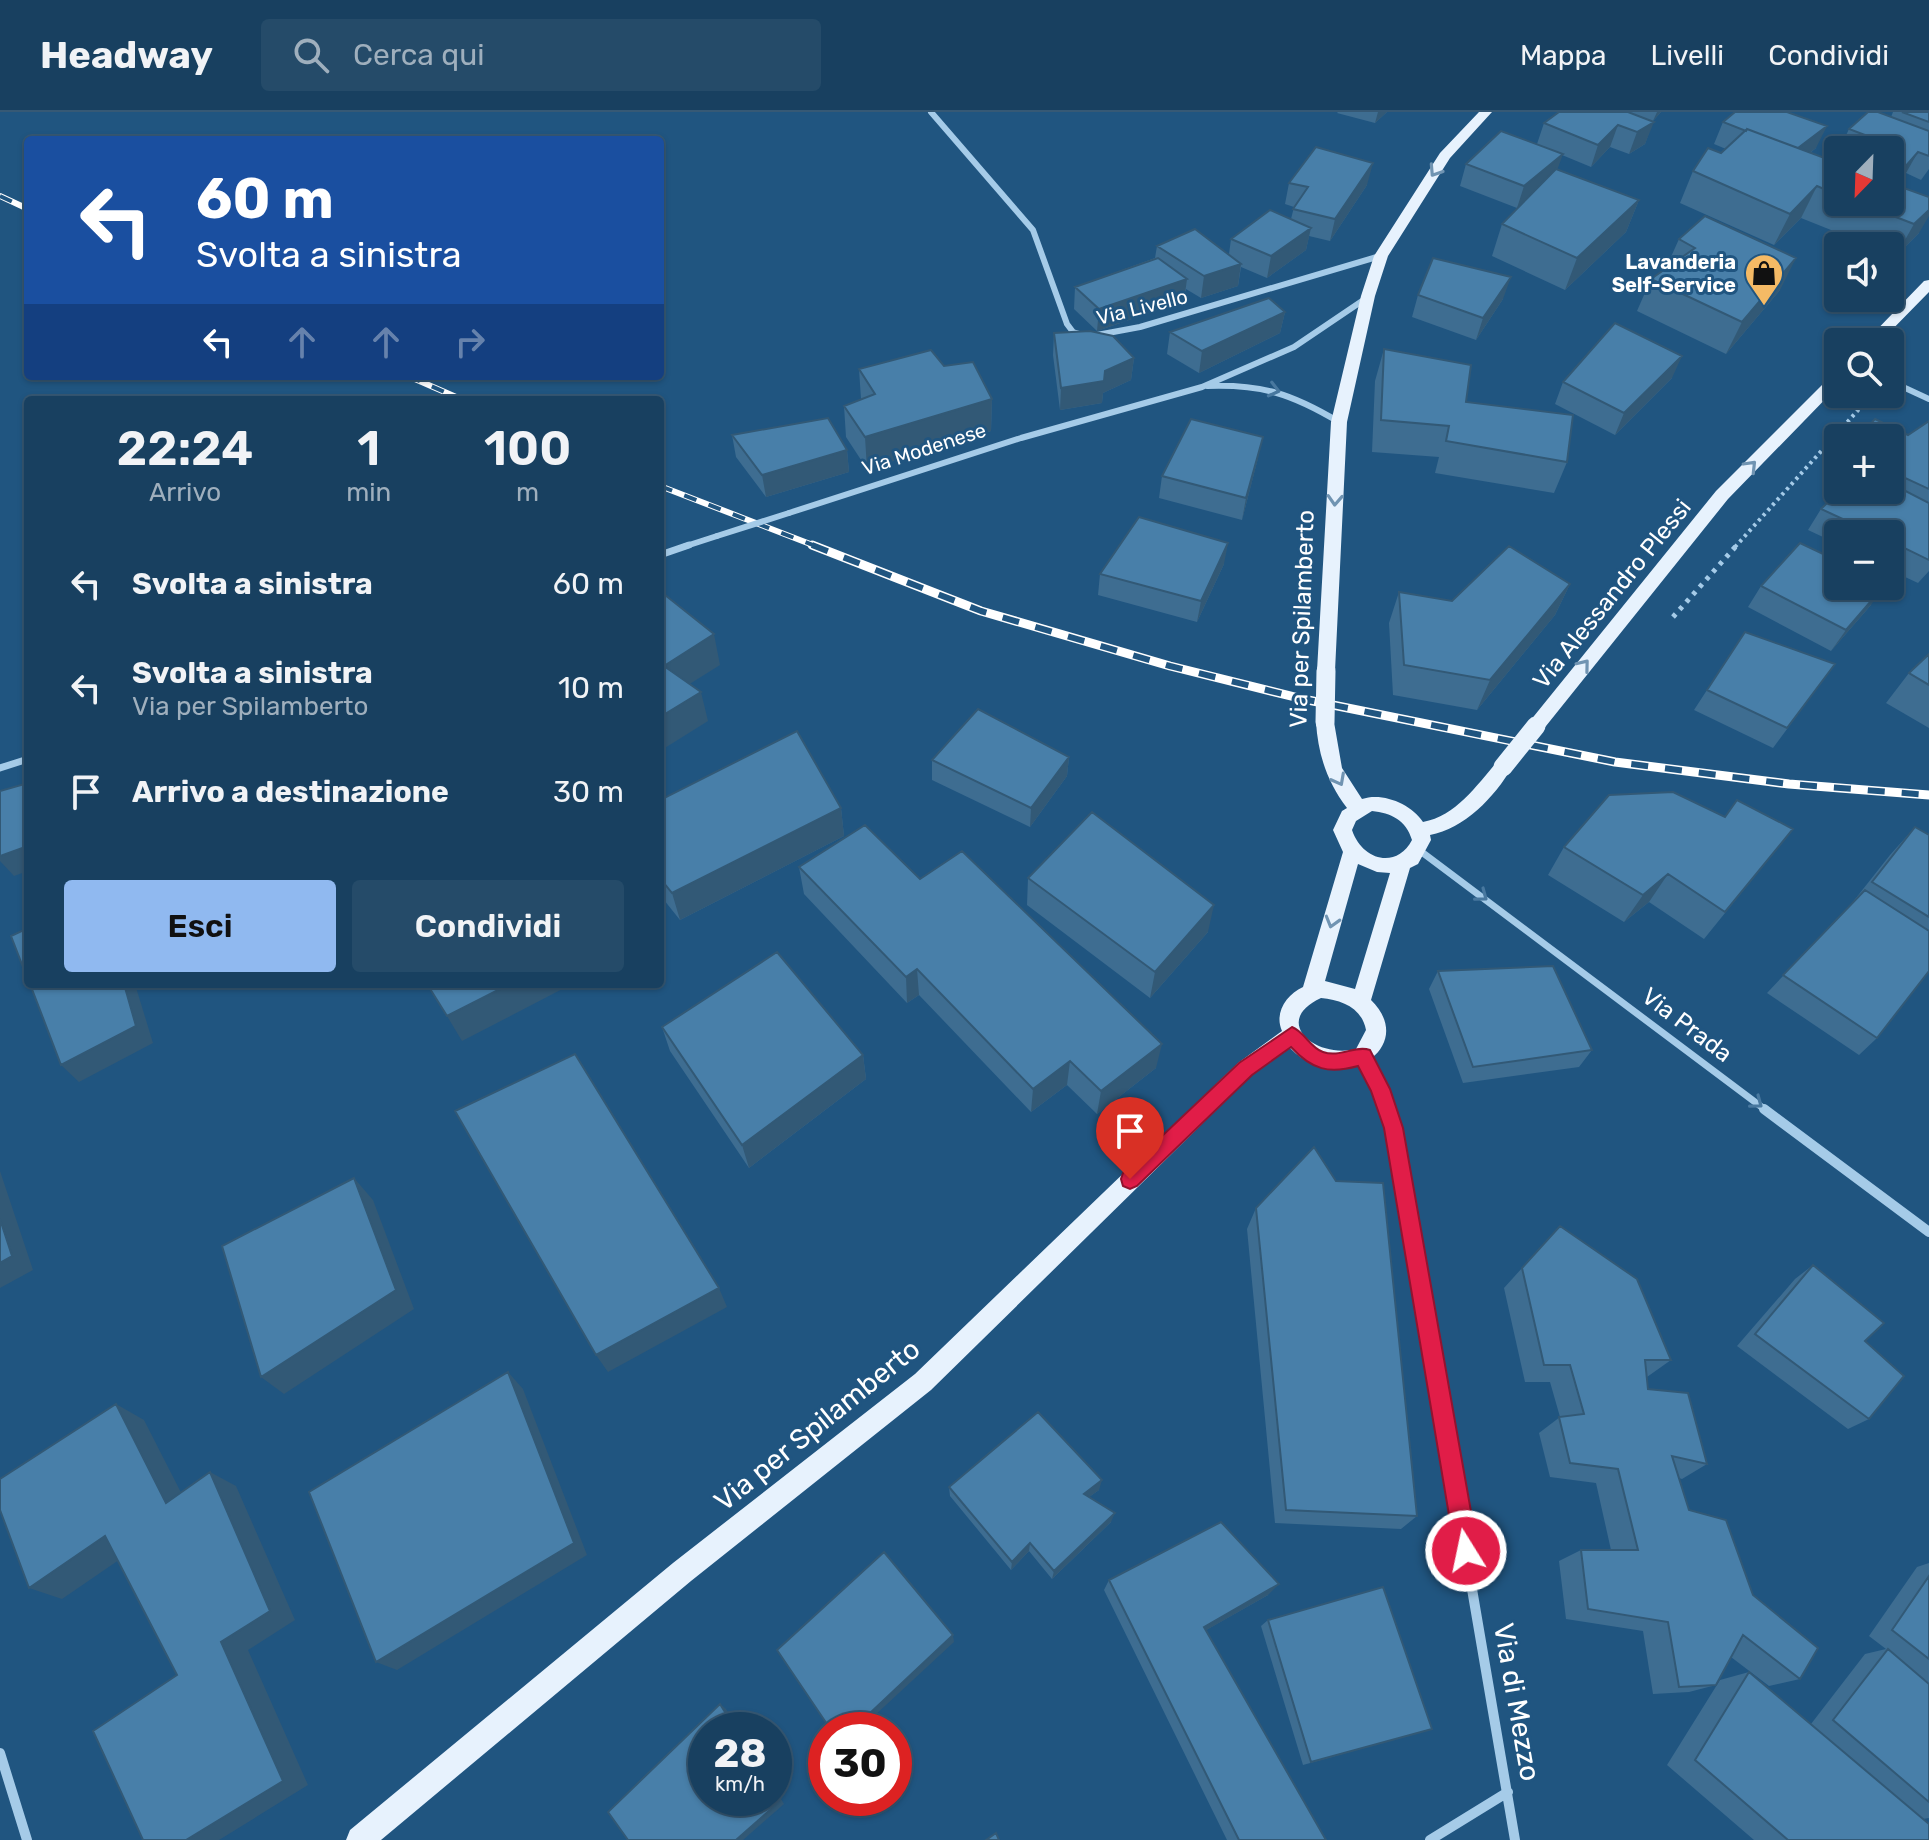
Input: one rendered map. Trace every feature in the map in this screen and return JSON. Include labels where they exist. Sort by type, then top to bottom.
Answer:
[{"type":"main road","points":[[1339,422],[1368,296],[1381,256],[1445,156],[1486,112]]},
{"type":"main road","points":[[1886,328],[1929,284]]},
{"type":"main road","name":"Via Alessandro Plessi","points":[[1419,830],[1446,825],[1474,801],[1722,495],[1824,391]]},
{"type":"main road","name":"Via per Spilamberto","points":[[1339,422],[1326,671],[1326,749],[1338,784],[1358,808]]},
{"type":"main road","points":[[1361,1001],[1402,864],[1419,850],[1422,840],[1419,830],[1405,813],[1394,807],[1369,804],[1358,808],[1343,823],[1342,833],[1352,852],[1376,865],[1402,864]]},
{"type":"main road","points":[[1312,991],[1352,852]]},
{"type":"main road","points":[[1335,989],[1361,1001],[1376,1023],[1372,1047],[1363,1056],[1338,1063],[1323,1061],[1310,1055],[1292,1035],[1290,1011],[1297,1000],[1312,991],[1335,989]]},
{"type":"main road","name":"Via per Spilamberto","points":[[360,1840],[682,1572],[923,1382],[1245,1069],[1292,1035]]},
{"type":"street","name":"Via Livello","points":[[931,112],[1033,230],[1067,324],[1073,332],[1083,335],[1110,334],[1140,327],[1381,256]]},
{"type":"street","name":"Via Modenese","points":[[664,554],[1021,438],[1202,387],[1294,347],[1368,296]]},
{"type":"street","name":"Via Modenese","points":[[1202,387],[1253,386],[1280,390],[1339,422]]},
{"type":"street","points":[[1904,387],[1929,399]]},
{"type":"street","points":[[0,768],[24,760]]},
{"type":"street","name":"Via Prada","points":[[1419,850],[1929,1232]]},
{"type":"street","name":"Via di Mezzo","points":[[1363,1056],[1380,1089],[1393,1128],[1515,1840]]},
{"type":"street","points":[[0,1753],[27,1840]]},
{"type":"street","points":[[1430,1840],[1508,1792]]},
{"type":"path","points":[[1664,627],[1860,408]]},
{"type":"building","points":[[1559,112],[1628,112],[1654,122],[1637,132],[1618,125],[1598,145],[1544,123]]},
{"type":"building","points":[[1735,112],[1787,112],[1827,126],[1798,148],[1723,122]]},
{"type":"building","points":[[1868,112],[1878,112],[1929,131],[1929,156],[1918,152],[1904,168],[1904,136],[1867,136],[1849,129]]},
{"type":"building","points":[[1902,112],[1929,112],[1929,122]]},
{"type":"building","points":[[1747,129],[1824,158],[1824,189],[1817,186],[1790,214],[1693,171],[1708,148],[1721,153]]},
{"type":"building","points":[[1501,131],[1563,154],[1524,186],[1466,164]]},
{"type":"building","points":[[1316,147],[1373,163],[1335,219],[1293,209],[1308,187],[1289,183]]},
{"type":"building","points":[[1556,169],[1639,200],[1577,258],[1502,224]]},
{"type":"building","points":[[1904,188],[1929,197],[1929,210],[1914,224],[1893,216],[1904,216]]},
{"type":"building","points":[[1270,210],[1311,228],[1271,256],[1231,239]]},
{"type":"building","points":[[1705,216],[1796,258],[1742,322],[1651,279],[1695,248],[1679,239]]},
{"type":"building","points":[[1195,229],[1241,264],[1204,276],[1157,246]]},
{"type":"building","points":[[1158,258],[1187,279],[1099,309],[1075,287]]},
{"type":"building","points":[[1433,258],[1511,277],[1483,318],[1418,295]]},
{"type":"building","points":[[1269,298],[1285,312],[1202,351],[1170,332]]},
{"type":"building","points":[[1615,323],[1682,356],[1624,413],[1563,382]]},
{"type":"building","points":[[1090,331],[1113,336],[1134,358],[1105,371],[1104,381],[1061,388],[1054,333]]},
{"type":"building","points":[[1384,349],[1471,365],[1466,402],[1573,415],[1567,462],[1446,441],[1449,426],[1381,420]]},
{"type":"building","points":[[931,350],[944,366],[973,362],[992,399],[865,437],[844,406],[875,394],[859,369]]},
{"type":"building","points":[[828,418],[847,450],[762,475],[732,435]]},
{"type":"building","points":[[1191,419],[1263,437],[1246,498],[1162,476]]},
{"type":"building","points":[[1929,421],[1929,489],[1904,477],[1904,433],[1908,435]]},
{"type":"building","points":[[1904,490],[1929,503],[1929,560],[1904,548],[1904,520],[1845,520],[1821,509],[1826,504],[1904,504]]},
{"type":"building","points":[[1139,517],[1228,543],[1201,601],[1100,574]]},
{"type":"building","points":[[1800,543],[1824,554],[1824,600],[1872,600],[1846,630],[1761,586]]},
{"type":"building","points":[[1509,546],[1570,584],[1490,680],[1404,665],[1399,592],[1452,601]]},
{"type":"building","points":[[664,594],[714,634],[664,666]]},
{"type":"building","points":[[1745,632],[1835,664],[1787,728],[1707,690]]},
{"type":"building","points":[[1929,654],[1929,685],[1909,673]]},
{"type":"building","points":[[664,666],[701,692],[664,715]]},
{"type":"building","points":[[978,709],[1069,757],[1031,808],[932,760]]},
{"type":"building","points":[[797,731],[841,808],[672,893],[664,883],[664,798]]},
{"type":"building","points":[[24,784],[24,847],[0,856],[0,791]]},
{"type":"building","points":[[1673,792],[1725,817],[1737,800],[1793,829],[1725,912],[1668,874],[1643,895],[1564,847],[1609,795]]},
{"type":"building","points":[[1092,812],[1214,905],[1155,972],[1028,878]]},
{"type":"building","points":[[865,825],[920,879],[962,851],[1162,1044],[1101,1091],[1070,1061],[1033,1089],[917,969],[906,977],[799,867]]},
{"type":"building","points":[[1915,827],[1929,835],[1929,917],[1872,882]]},
{"type":"building","points":[[1865,890],[1929,931],[1929,971],[1877,1038],[1783,975]]},
{"type":"building","points":[[24,930],[24,970],[11,936]]},
{"type":"building","points":[[777,952],[863,1055],[742,1145],[662,1027]]},
{"type":"building","points":[[1553,966],[1592,1050],[1473,1067],[1438,971]]},
{"type":"building","points":[[32,988],[125,988],[136,1026],[61,1065]]},
{"type":"building","points":[[430,988],[502,988],[447,1016]]},
{"type":"building","points":[[575,1054],[719,1288],[596,1355],[455,1111]]},
{"type":"building","points":[[1314,1147],[1336,1181],[1383,1183],[1417,1516],[1286,1510],[1256,1208]]},
{"type":"building","points":[[354,1178],[396,1290],[261,1377],[222,1246]]},
{"type":"building","points":[[0,1219],[12,1256],[0,1263]]},
{"type":"building","points":[[1560,1226],[1637,1279],[1671,1360],[1645,1360],[1648,1389],[1688,1393],[1707,1464],[1672,1456],[1689,1510],[1726,1520],[1753,1595],[1818,1648],[1800,1679],[1743,1635],[1716,1685],[1679,1687],[1668,1622],[1588,1609],[1581,1550],[1638,1550],[1618,1469],[1570,1463],[1559,1417],[1584,1414],[1570,1365],[1544,1365],[1522,1268]]},
{"type":"building","points":[[1813,1265],[1884,1323],[1865,1341],[1904,1376],[1869,1419],[1755,1334]]},
{"type":"building","points":[[508,1372],[574,1543],[376,1662],[309,1492]]},
{"type":"building","points":[[116,1404],[166,1503],[210,1472],[270,1611],[221,1642],[283,1781],[186,1840],[143,1840],[93,1731],[177,1675],[105,1536],[29,1588],[0,1510],[0,1479]]},
{"type":"building","points":[[1038,1412],[1102,1480],[1084,1494],[1115,1513],[1054,1571],[1030,1543],[1012,1562],[949,1487]]},
{"type":"building","points":[[1221,1522],[1279,1584],[1204,1627],[1326,1840],[1239,1840],[1109,1580]]},
{"type":"building","points":[[884,1552],[953,1635],[871,1712],[819,1712],[777,1650]]},
{"type":"building","points":[[1929,1576],[1929,1659],[1892,1630]]},
{"type":"building","points":[[1383,1587],[1432,1729],[1311,1762],[1268,1620]]},
{"type":"building","points":[[1888,1649],[1929,1684],[1929,1802],[1833,1720]]},
{"type":"building","points":[[1749,1672],[1929,1824],[1929,1840],[1788,1840],[1695,1760]]},
{"type":"building","points":[[720,1704],[725,1712],[712,1712]]},
{"type":"building","points":[[688,1735],[688,1816],[763,1816],[736,1840],[628,1840],[608,1812]]},
{"type":"building","points":[[996,1833],[999,1840],[986,1840]]},
{"type":"railway","points":[[0,196],[24,207]]},
{"type":"railway","points":[[417,380],[454,396]]},
{"type":"railway","points":[[664,488],[818,547]]},
{"type":"railway","points":[[812,545],[981,611],[1170,666],[1303,699],[1615,762],[1789,784],[1929,795]]},
{"type":"place","name":"Lavanderia Self-Service","points":[[1764,307]]},
{"type":"route","points":[[1130,1179],[1245,1069],[1292,1035],[1299,1046],[1323,1061],[1351,1062],[1363,1056],[1380,1089],[1393,1128],[1466,1551]]}]
